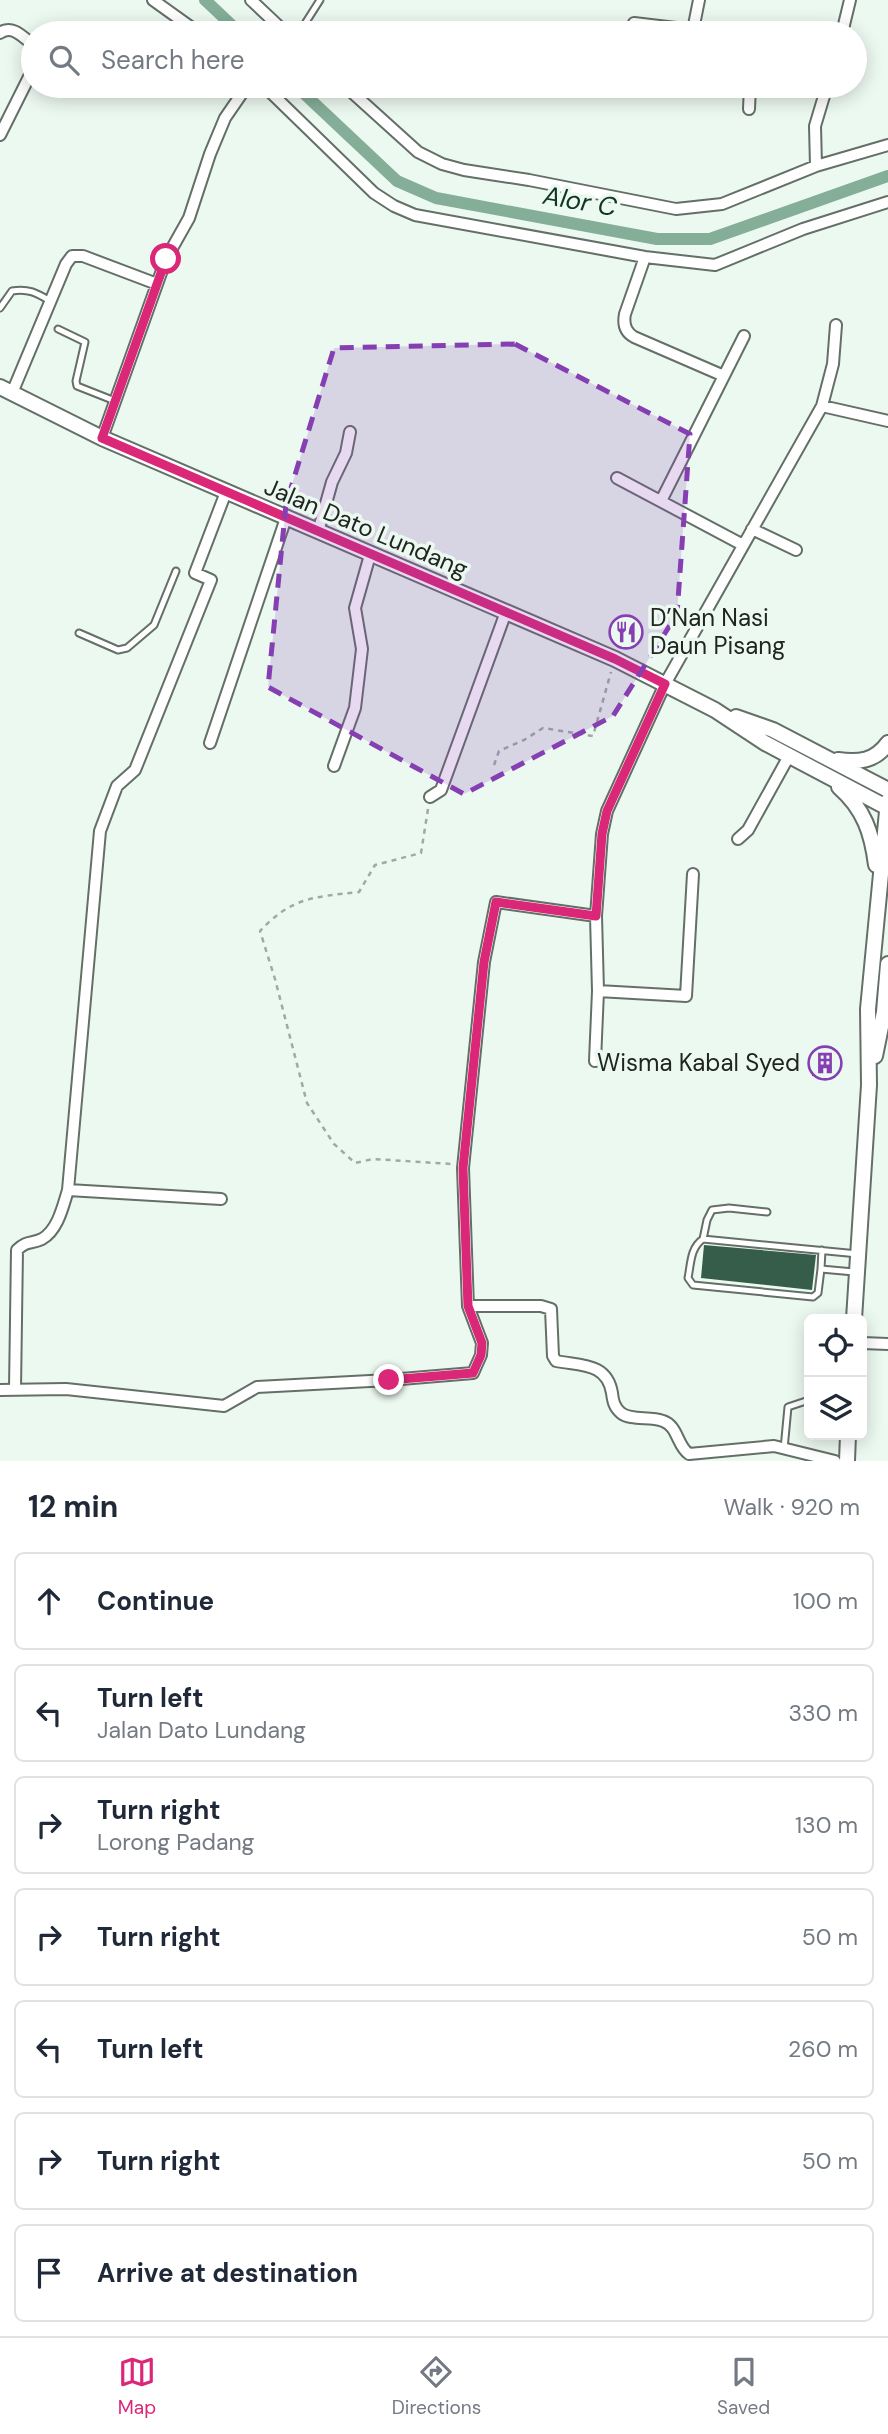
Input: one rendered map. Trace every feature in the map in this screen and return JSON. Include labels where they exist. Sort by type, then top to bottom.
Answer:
[{"type":"main road","name":"Jalan Dato Lundang","points":[[6,390],[102,438],[615,659],[715,710],[765,743],[888,808]]},
{"type":"main road","name":"Jalan Dato Lundang","points":[[715,710],[773,730],[888,790]]},
{"type":"main road","points":[[827,758],[866,761],[876,756],[888,743]]},
{"type":"main road","points":[[826,775],[846,793],[864,817],[873,844],[879,890]]},
{"type":"main road","points":[[854,1314],[869,1085],[868,1009],[888,799]]},
{"type":"main road","points":[[869,1085],[886,1012],[888,964]]},
{"type":"main road","points":[[847,1461],[848,1440]]},
{"type":"street","points":[[153,0],[182,21]]},
{"type":"street","points":[[251,0],[273,21]]},
{"type":"street","points":[[695,21],[699,0]]},
{"type":"street","points":[[845,21],[850,0]]},
{"type":"street","points":[[0,33],[13,30],[21,36]]},
{"type":"street","points":[[0,135],[21,93]]},
{"type":"street","points":[[102,438],[166,259],[189,218],[225,118],[239,98]]},
{"type":"street","points":[[276,98],[374,193],[394,206],[415,215],[645,257],[715,265],[803,229],[888,202]]},
{"type":"street","points":[[358,98],[418,152],[442,164],[676,209],[722,204],[816,166],[888,145]]},
{"type":"street","points":[[749,98],[749,109]]},
{"type":"street","points":[[816,166],[816,126],[824,98]]},
{"type":"street","points":[[6,390],[72,256],[77,255],[157,284]]},
{"type":"street","points":[[645,257],[625,314],[626,331],[634,337],[724,376]]},
{"type":"street","points":[[595,1061],[598,991],[596,916],[602,834],[607,811],[665,684],[822,405],[834,364],[836,324]]},
{"type":"street","points":[[661,501],[744,336]]},
{"type":"street","points":[[822,405],[888,421]]},
{"type":"street","points":[[318,532],[332,482],[346,453],[350,432]]},
{"type":"street","points":[[617,478],[743,545]]},
{"type":"street","points":[[15,1390],[17,1250],[24,1243],[42,1239],[54,1228],[68,1190],[100,831],[117,786],[135,769],[211,580],[195,573],[226,492]]},
{"type":"street","points":[[210,743],[286,518]]},
{"type":"street","points":[[752,529],[796,550]]},
{"type":"street","points":[[334,766],[355,708],[362,649],[355,608],[370,555]]},
{"type":"street","points":[[429,797],[441,790],[506,612]]},
{"type":"street","points":[[738,839],[748,830],[789,756]]},
{"type":"street","points":[[598,991],[686,996],[693,874]]},
{"type":"street","points":[[0,1390],[66,1389],[222,1406],[257,1387],[473,1373],[481,1355],[482,1343],[468,1306],[463,1165],[484,962],[496,902],[596,916]]},
{"type":"street","points":[[68,1190],[222,1199]]},
{"type":"street","points":[[468,1306],[541,1306],[551,1309],[553,1356],[556,1361],[598,1370],[606,1375],[614,1405],[624,1416],[666,1421],[674,1430],[682,1449],[689,1454],[774,1446],[835,1461]]},
{"type":"street","points":[[867,1343],[888,1344]]},
{"type":"lane","points":[[307,21],[320,0]]},
{"type":"lane","points":[[0,308],[12,291],[22,289],[35,291],[50,301]]},
{"type":"lane","points":[[58,329],[85,342],[77,387],[116,401]]},
{"type":"lane","points":[[79,633],[118,650],[127,648],[155,625],[176,571]]},
{"type":"lane","points":[[703,1240],[706,1220],[712,1210],[729,1208],[767,1212]]},
{"type":"lane","points":[[822,1251],[816,1296],[693,1285],[688,1278],[692,1252],[697,1243],[703,1240],[858,1254]]},
{"type":"lane","points":[[821,1269],[857,1272]]},
{"type":"lane","points":[[784,1449],[788,1407],[804,1402]]},
{"type":"path","points":[[494,765],[499,751],[544,728],[593,736],[615,659]]},
{"type":"path","points":[[429,797],[421,853],[375,865],[359,892],[316,897],[294,904],[277,913],[260,931],[307,1102],[334,1144],[355,1163],[373,1158],[463,1165]]},
{"type":"highlighted area","points":[[515,344],[690,434],[677,614],[613,716],[464,794],[268,687],[286,504],[334,348]]},
{"type":"building","name":"Wisma Kabal Syed","points":[[815,1049],[838,1051],[835,1078],[812,1076]]},
{"type":"building","points":[[704,1245],[816,1255],[812,1290],[701,1278]]},
{"type":"waterway","name":"Alor C","points":[[205,0],[227,21]]},
{"type":"waterway","name":"Alor C","points":[[309,98],[397,181],[436,198],[657,239],[710,239],[888,176]]},
{"type":"place","name":"D’Nan Nasi Daun Pisang","points":[[626,632]]},
{"type":"place","name":"Wisma Kabal Syed","points":[[825,1063]]},
{"type":"route","points":[[166,259],[102,438],[615,659],[665,684],[607,811],[602,834],[596,916],[496,902],[478,1006],[463,1168],[468,1306],[482,1343],[478,1365],[473,1373],[389,1380]]}]
